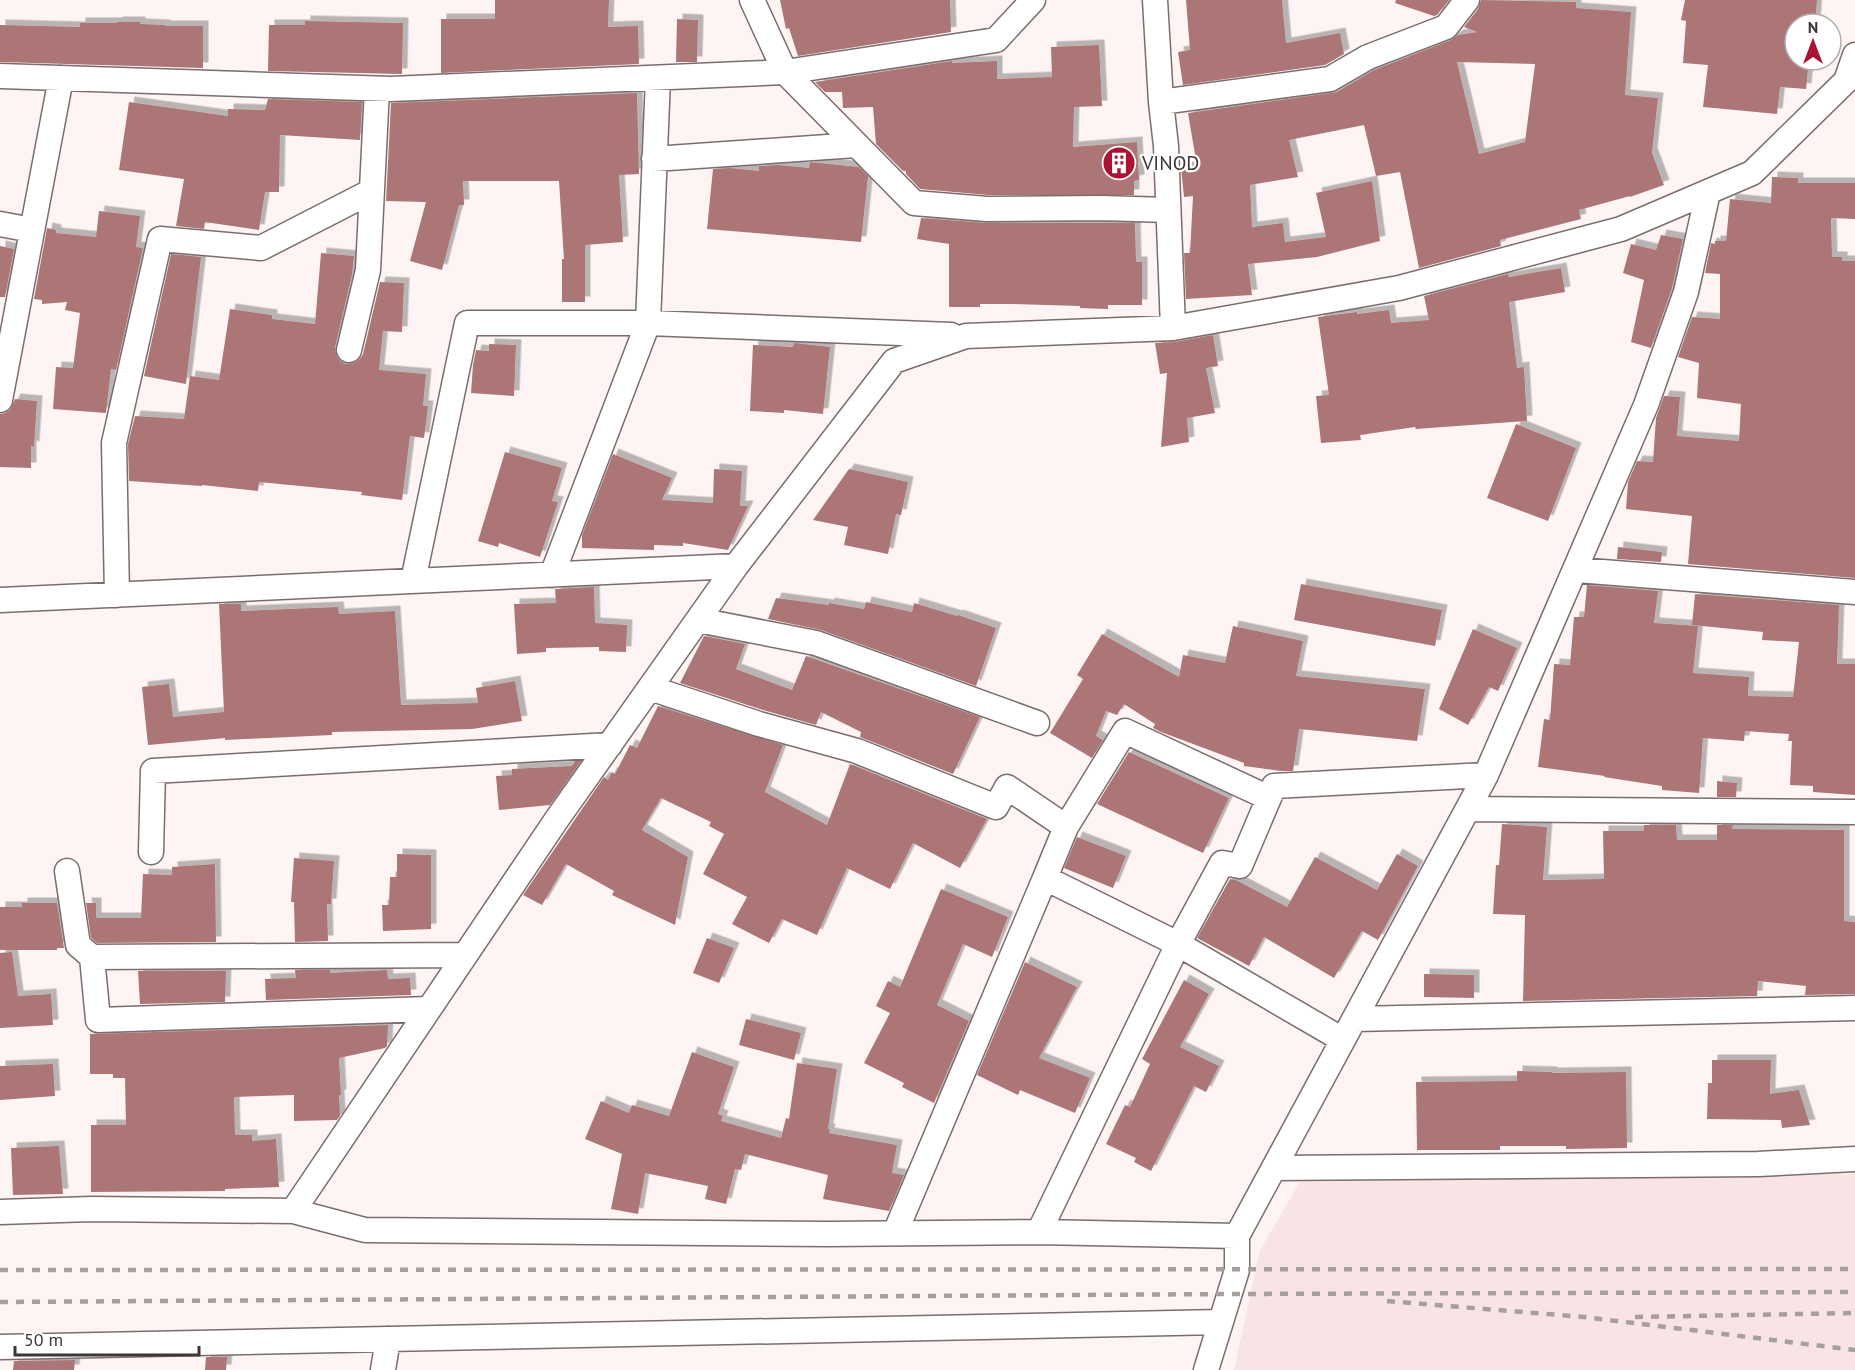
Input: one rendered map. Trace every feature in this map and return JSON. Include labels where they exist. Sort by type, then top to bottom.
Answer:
[{"type":"street","points":[[752,0],[785,72],[914,203],[987,209],[1168,210]]},
{"type":"street","points":[[0,76],[377,89],[785,72],[996,40],[1033,0]]},
{"type":"street","points":[[1155,0],[1166,146],[1173,328]]},
{"type":"street","points":[[1161,102],[1330,79],[1368,57],[1446,27],[1467,0]]},
{"type":"street","points":[[413,582],[467,323],[648,323],[966,336],[1173,328],[1410,285],[1621,229],[1752,173],[1846,81],[1855,55]]},
{"type":"street","points":[[0,400],[6,340],[32,230],[60,78]]},
{"type":"street","points":[[552,575],[648,323],[657,78]]},
{"type":"street","points":[[349,350],[368,270],[377,89]]},
{"type":"street","points":[[654,159],[856,145]]},
{"type":"street","points":[[117,595],[114,443],[160,239],[261,248],[372,190]]},
{"type":"street","points":[[1206,1370],[1237,1270],[1237,1236],[1486,775],[1576,570],[1646,405],[1686,292],[1708,192]]},
{"type":"street","points":[[0,224],[32,230]]},
{"type":"street","points":[[293,1211],[557,819],[736,566],[894,361],[966,336]]},
{"type":"street","points":[[0,600],[736,566]]},
{"type":"street","points":[[1576,570],[1855,592]]},
{"type":"street","points":[[698,620],[816,643],[1037,723]]},
{"type":"street","points":[[650,688],[759,724],[857,751],[996,807],[1007,787],[1066,827]]},
{"type":"street","points":[[894,1233],[1066,827],[1125,731],[1269,798]]},
{"type":"street","points":[[151,852],[153,771],[610,745]]},
{"type":"street","points":[[1040,1232],[1178,944],[1222,863],[1240,866],[1274,786],[1486,775]]},
{"type":"street","points":[[1468,809],[1855,812]]},
{"type":"street","points":[[67,871],[78,945],[92,957],[465,955]]},
{"type":"street","points":[[1045,878],[1178,944],[1343,1040]]},
{"type":"street","points":[[92,957],[98,1020],[429,1009]]},
{"type":"street","points":[[1354,1019],[1855,1008]]},
{"type":"street","points":[[1274,1168],[1758,1164],[1855,1159]]},
{"type":"street","points":[[0,1212],[92,1209],[293,1211],[365,1230],[1040,1232],[1237,1236]]},
{"type":"street","points":[[0,1347],[1221,1322]]},
{"type":"street","points":[[383,1370],[388,1339]]},
{"type":"shaded area","points":[[1855,1174],[1855,1370],[1234,1370],[1260,1250],[1300,1182]]},
{"type":"building","points":[[495,0],[609,0],[608,27],[638,26],[639,64],[441,73],[441,19],[495,19]]},
{"type":"building","points":[[780,0],[950,0],[951,32],[798,56],[789,28],[786,29]]},
{"type":"building","points":[[1186,0],[1282,0],[1286,43],[1340,33],[1344,54],[1325,65],[1183,85],[1178,52],[1190,50]]},
{"type":"building","points":[[1396,0],[1449,0],[1434,16],[1395,3]]},
{"type":"building","points":[[1481,0],[1576,2],[1576,8],[1631,12],[1625,95],[1658,98],[1652,153],[1664,185],[1630,197],[1579,210],[1581,219],[1500,240],[1501,246],[1419,268],[1400,172],[1376,176],[1364,125],[1289,140],[1298,177],[1250,185],[1252,227],[1283,223],[1285,242],[1326,237],[1316,193],[1372,181],[1380,241],[1317,257],[1248,264],[1252,295],[1186,299],[1184,253],[1190,253],[1193,196],[1184,197],[1181,168],[1197,166],[1188,113],[1337,92],[1374,70],[1451,40],[1458,35],[1477,32],[1464,27],[1478,9]],"holes":[[[1457,62],[1535,64],[1525,142],[1479,154]]]},
{"type":"building","points":[[1685,0],[1817,0],[1816,12],[1783,12],[1783,72],[1808,72],[1806,89],[1780,87],[1777,114],[1703,107],[1708,65],[1683,63],[1686,21],[1681,20]]},
{"type":"building","points":[[677,19],[698,20],[697,62],[676,62]]},
{"type":"building","points":[[305,21],[403,23],[402,74],[268,71],[269,25],[305,25]]},
{"type":"building","points":[[117,22],[203,26],[203,68],[0,62],[0,25],[80,27],[80,23]]},
{"type":"building","points":[[1099,45],[1102,106],[1074,107],[1073,147],[1137,142],[1139,180],[1134,181],[1134,195],[988,195],[920,189],[906,174],[906,171],[903,171],[876,144],[873,107],[843,108],[842,92],[825,92],[815,82],[952,61],[952,63],[997,61],[997,79],[1052,77],[1051,47]]},
{"type":"building","points":[[637,93],[639,174],[619,175],[623,242],[585,245],[585,302],[562,302],[562,259],[564,259],[559,181],[463,181],[464,205],[459,205],[442,270],[410,261],[426,202],[386,201],[391,103]]},
{"type":"building","points":[[268,99],[362,102],[360,140],[280,135],[279,192],[265,192],[259,230],[205,222],[204,229],[176,226],[184,179],[119,170],[129,102],[228,116],[228,109],[265,110]]},
{"type":"building","points":[[810,162],[859,167],[868,176],[861,242],[707,229],[713,169],[759,171],[759,166],[778,165],[809,168]]},
{"type":"building","points":[[1772,177],[1798,178],[1798,183],[1855,183],[1855,219],[1831,218],[1832,257],[1842,257],[1842,261],[1855,261],[1855,578],[1688,564],[1692,516],[1626,509],[1628,482],[1637,461],[1653,462],[1656,418],[1664,396],[1680,397],[1677,436],[1739,441],[1741,404],[1697,398],[1699,363],[1678,357],[1692,317],[1720,319],[1720,274],[1705,273],[1711,243],[1726,241],[1730,199],[1771,203]]},
{"type":"building","points":[[99,211],[140,216],[136,247],[143,248],[116,370],[111,369],[106,413],[53,409],[56,367],[73,368],[80,313],[65,310],[67,302],[42,304],[42,300],[34,299],[47,228],[56,230],[56,233],[96,237]]},
{"type":"building","points":[[921,218],[987,223],[1135,223],[1136,262],[1142,262],[1142,305],[1108,305],[1108,309],[1013,304],[949,307],[949,244],[917,239]]},
{"type":"building","points":[[1661,235],[1683,239],[1672,288],[1651,348],[1631,342],[1644,280],[1623,273],[1631,244],[1656,250]]},
{"type":"building","points":[[0,246],[14,249],[5,297],[0,297]]},
{"type":"building","points":[[321,253],[354,256],[352,275],[335,347],[336,355],[345,364],[354,363],[363,354],[380,282],[404,283],[402,332],[383,331],[379,370],[426,374],[423,406],[428,406],[424,438],[410,436],[402,500],[361,495],[362,492],[259,482],[258,491],[129,481],[128,444],[135,416],[184,419],[190,376],[219,380],[230,309],[272,315],[272,319],[315,324]]},
{"type":"building","points":[[171,254],[201,257],[186,384],[144,376]]},
{"type":"building","points":[[1561,268],[1565,292],[1509,302],[1517,368],[1524,367],[1527,421],[1416,429],[1415,427],[1360,435],[1361,440],[1321,443],[1316,396],[1329,395],[1318,317],[1389,310],[1391,323],[1429,320],[1424,296],[1508,274],[1509,277]]},
{"type":"building","points":[[1213,335],[1218,366],[1206,368],[1215,413],[1187,418],[1189,442],[1161,447],[1167,373],[1160,374],[1155,343]]},
{"type":"building","points":[[794,343],[830,347],[823,414],[784,410],[784,413],[750,411],[753,345],[793,347]]},
{"type":"building","points":[[489,344],[516,345],[514,396],[471,393],[476,350],[489,351]]},
{"type":"building","points":[[15,399],[37,401],[34,447],[31,446],[31,468],[0,467],[0,414],[10,410]]},
{"type":"building","points":[[1516,424],[1576,448],[1548,521],[1487,498]]},
{"type":"building","points":[[505,452],[562,468],[552,501],[558,502],[540,557],[499,543],[498,547],[478,541]]},
{"type":"building","points":[[613,454],[672,478],[662,500],[713,503],[714,469],[742,471],[740,506],[748,506],[728,550],[683,543],[683,546],[654,545],[654,550],[582,548],[582,535]]},
{"type":"building","points":[[849,469],[908,482],[901,515],[896,514],[888,554],[844,545],[848,527],[813,520]]},
{"type":"building","points":[[1618,547],[1662,552],[1661,562],[1617,559]]},
{"type":"building","points":[[1301,584],[1442,610],[1435,646],[1294,620]]},
{"type":"building","points":[[1587,585],[1658,591],[1654,623],[1698,626],[1693,673],[1749,677],[1748,696],[1793,697],[1799,642],[1762,640],[1763,632],[1692,625],[1695,594],[1839,605],[1837,664],[1855,664],[1855,795],[1813,792],[1813,786],[1790,785],[1792,741],[1788,741],[1789,734],[1745,731],[1744,741],[1703,738],[1699,793],[1662,790],[1662,786],[1538,767],[1544,719],[1550,720],[1554,664],[1570,665],[1574,617],[1584,617]]},
{"type":"building","points":[[594,587],[595,623],[627,625],[626,652],[599,651],[599,647],[546,648],[546,652],[517,654],[514,604],[556,603],[555,589]]},
{"type":"building","points":[[776,598],[864,609],[866,602],[912,612],[914,603],[996,628],[976,686],[821,630],[768,619]]},
{"type":"building","points":[[219,604],[241,604],[241,611],[338,607],[339,614],[395,611],[401,705],[478,703],[476,688],[515,681],[522,721],[472,729],[332,732],[332,735],[225,740],[225,738],[148,745],[142,687],[169,684],[173,717],[224,712]]},
{"type":"building","points":[[1233,626],[1303,641],[1296,676],[1425,689],[1417,741],[1299,729],[1293,771],[1281,771],[1244,766],[1244,763],[1161,732],[1153,728],[1155,724],[1124,704],[1117,715],[1106,711],[1096,736],[1103,740],[1092,758],[1050,733],[1083,679],[1077,675],[1102,634],[1179,677],[1183,655],[1225,663]]},
{"type":"building","points":[[1473,629],[1517,648],[1498,691],[1489,687],[1468,725],[1439,709]]},
{"type":"building","points":[[704,636],[745,644],[736,669],[792,690],[806,656],[980,717],[953,774],[860,737],[861,732],[821,712],[816,725],[680,683]]},
{"type":"building","points":[[658,706],[783,745],[765,792],[827,825],[850,764],[987,819],[960,868],[913,843],[890,889],[847,868],[817,935],[782,919],[769,943],[732,924],[747,897],[703,874],[724,834],[709,826],[711,822],[661,798],[642,830],[688,857],[675,925],[612,895],[614,891],[566,864],[542,905],[523,895],[604,777],[608,780],[612,772],[615,774],[630,745],[637,748]]},
{"type":"building","points":[[1129,752],[1229,798],[1203,853],[1097,804]]},
{"type":"building","points":[[575,761],[581,761],[550,805],[499,810],[496,776],[512,775],[512,769],[572,766]]},
{"type":"building","points":[[1717,781],[1737,783],[1736,797],[1717,797]]},
{"type":"building","points":[[1502,824],[1547,827],[1543,880],[1604,879],[1603,831],[1644,831],[1644,825],[1676,825],[1677,840],[1717,840],[1717,825],[1733,825],[1732,829],[1844,830],[1844,921],[1855,922],[1855,994],[1805,995],[1806,986],[1758,981],[1757,996],[1523,1001],[1525,915],[1493,914],[1496,865],[1499,865]]},
{"type":"building","points":[[1077,837],[1126,856],[1113,888],[1064,868]]},
{"type":"building","points":[[397,854],[431,855],[431,929],[383,931],[382,905],[389,905],[390,877],[397,877]]},
{"type":"building","points":[[1397,854],[1418,866],[1378,940],[1362,931],[1334,978],[1264,937],[1249,966],[1197,938],[1230,879],[1287,907],[1315,857],[1377,890]]},
{"type":"building","points":[[294,858],[334,861],[331,904],[327,904],[328,941],[295,942],[294,902],[291,902]]},
{"type":"building","points":[[215,864],[216,942],[97,943],[91,938],[86,903],[96,903],[96,918],[141,918],[143,874],[172,875],[172,867]]},
{"type":"building","points":[[941,889],[1008,917],[992,957],[963,944],[937,1005],[969,1021],[934,1103],[902,1087],[904,1083],[864,1063],[890,1013],[876,1006],[888,981],[900,987]]},
{"type":"building","points":[[22,903],[57,903],[64,948],[0,950],[0,907],[22,907]]},
{"type":"building","points":[[707,938],[734,948],[719,983],[693,973]]},
{"type":"building","points":[[12,952],[18,996],[51,994],[53,1025],[0,1028],[0,953]]},
{"type":"building","points":[[1025,962],[1077,987],[1039,1058],[1090,1078],[1075,1113],[1020,1090],[1018,1095],[977,1075]]},
{"type":"building","points":[[295,970],[330,970],[330,973],[387,970],[388,979],[410,978],[411,995],[266,1000],[265,979],[296,978]]},
{"type":"building","points":[[138,971],[226,971],[225,1002],[140,1004]]},
{"type":"building","points":[[1424,974],[1474,975],[1474,998],[1424,997]]},
{"type":"building","points":[[1184,980],[1209,994],[1180,1047],[1219,1066],[1206,1092],[1194,1086],[1151,1171],[1134,1162],[1136,1158],[1106,1144],[1125,1105],[1130,1107],[1150,1064],[1142,1059]]},
{"type":"building","points":[[746,1019],[801,1033],[794,1060],[739,1045]]},
{"type":"building","points":[[388,1025],[385,1048],[339,1058],[341,1095],[339,1095],[340,1116],[337,1120],[294,1121],[294,1095],[234,1097],[235,1135],[252,1135],[252,1141],[276,1139],[279,1187],[225,1189],[225,1191],[91,1192],[91,1125],[126,1125],[125,1078],[113,1078],[113,1074],[90,1074],[90,1034]]},
{"type":"building","points":[[692,1052],[734,1067],[718,1114],[723,1116],[721,1121],[781,1138],[786,1118],[789,1119],[797,1063],[837,1069],[829,1133],[897,1145],[892,1173],[904,1175],[889,1211],[823,1199],[828,1175],[745,1154],[741,1170],[735,1169],[726,1204],[705,1199],[708,1186],[645,1173],[638,1214],[611,1209],[622,1154],[585,1139],[601,1101],[629,1113],[632,1105],[669,1116]]},
{"type":"building","points":[[1712,1060],[1771,1060],[1770,1094],[1799,1090],[1810,1125],[1782,1128],[1781,1120],[1707,1119],[1708,1083],[1712,1083]]},
{"type":"building","points":[[53,1064],[55,1096],[0,1100],[0,1066]]},
{"type":"building","points":[[1517,1071],[1626,1072],[1627,1148],[1566,1149],[1566,1146],[1500,1146],[1500,1150],[1417,1150],[1416,1082],[1517,1081]]},
{"type":"building","points":[[59,1146],[63,1194],[13,1195],[11,1148]]},
{"type":"building","points":[[206,1357],[227,1357],[226,1370],[205,1370]]},
{"type":"building","points":[[75,1360],[74,1370],[13,1370],[14,1361]]},
{"type":"railway","points":[[0,1270],[1855,1269]]},
{"type":"railway","points":[[0,1302],[1855,1292]]},
{"type":"railway","points":[[1387,1301],[1584,1317],[1855,1350]]},
{"type":"railway","points":[[1635,1317],[1855,1313]]},
{"type":"place","name":"VINOD","points":[[1119,163]]}]
